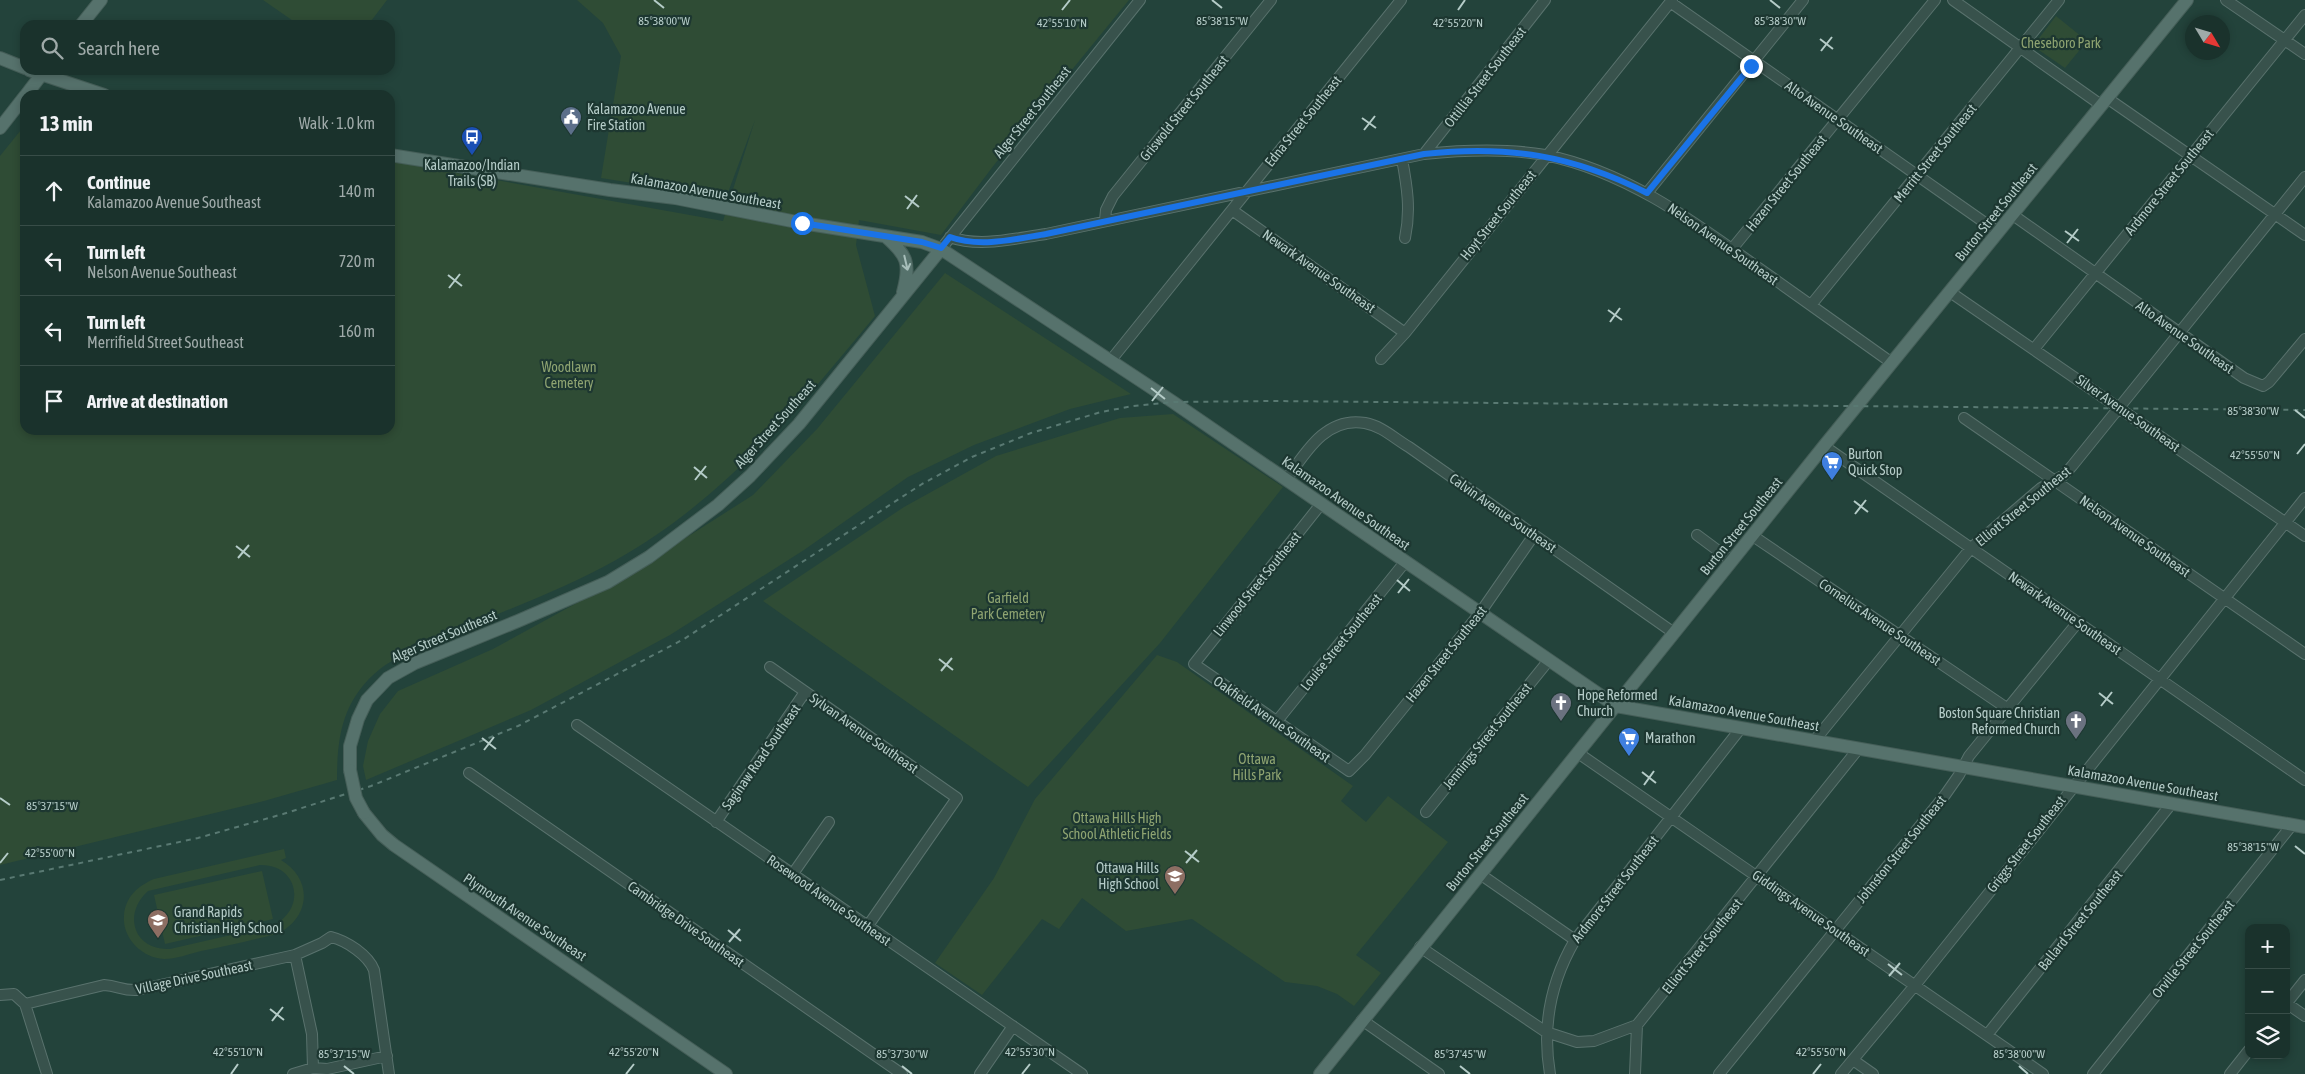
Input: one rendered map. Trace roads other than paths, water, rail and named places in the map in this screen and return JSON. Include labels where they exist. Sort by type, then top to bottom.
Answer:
[{"type":"main road","points":[[85,20],[101,0]]},
{"type":"main road","name":"Burton Street Southeast","points":[[1320,1074],[1420,947],[1824,446],[2187,0]]},
{"type":"main road","points":[[0,58],[20,66]]},
{"type":"main road","points":[[29,90],[41,75]]},
{"type":"main road","points":[[49,75],[90,90]]},
{"type":"main road","points":[[0,128],[20,102]]},
{"type":"main road","name":"Kalamazoo Avenue Southeast","points":[[395,156],[610,190],[675,198],[802,223],[922,242],[941,248],[1111,360],[1616,706],[2299,826]]},
{"type":"main road","points":[[885,236],[902,252],[906,263],[907,276],[901,298]]},
{"type":"main road","name":"Alger Street Southeast","points":[[349,754],[354,729],[361,711],[371,694],[388,678],[415,663],[608,582],[649,557],[718,505],[750,476],[794,430],[941,248]]},
{"type":"main road","name":"Plymouth Avenue Southeast","points":[[349,754],[350,770],[356,798],[364,813],[382,835],[726,1074]]},
{"type":"street","name":"Alger Street Southeast","points":[[941,248],[1140,0]]},
{"type":"street","name":"Griswold Street Southeast","points":[[1105,220],[1106,210],[1113,196],[1271,0]]},
{"type":"street","name":"Edna Street Southeast","points":[[1111,360],[1401,0]]},
{"type":"street","name":"Ottillia Street Southeast","points":[[1424,154],[1546,0]]},
{"type":"street","points":[[1647,193],[1804,0]]},
{"type":"street","name":"Hazen Street Southeast","points":[[1732,249],[1935,0]]},
{"type":"street","points":[[1953,0],[2020,48],[2190,156],[2305,235]]},
{"type":"street","name":"Merritt Street Southeast","points":[[1811,305],[2059,0]]},
{"type":"street","points":[[2226,0],[2305,54]]},
{"type":"street","name":"Alto Avenue Southeast","points":[[1671,1],[1998,232]]},
{"type":"street","name":"Hoyt Street Southeast","points":[[1381,359],[1405,333],[1671,1]]},
{"type":"street","name":"Ardmore Street Southeast","points":[[2034,349],[2305,15]]},
{"type":"street","name":"Nelson Avenue Southeast","points":[[950,237],[963,241],[1015,239],[1086,226],[1105,220],[1424,154],[1480,150],[1546,156],[1602,173],[1647,193],[1732,249],[1892,363]]},
{"type":"street","points":[[1402,158],[1409,200],[1409,220],[1405,238]]},
{"type":"street","name":"Elliott Street Southeast","points":[[1814,740],[1971,548],[2053,480],[2064,475],[2072,466],[2305,177]]},
{"type":"street","name":"Newark Avenue Southeast","points":[[1232,210],[1405,333]]},
{"type":"street","name":"Alto Avenue Southeast","points":[[2012,214],[2244,378],[2262,386],[2275,377],[2305,339]]},
{"type":"street","name":"Silver Avenue Southeast","points":[[1950,292],[2305,536]]},
{"type":"street","name":"Nelson Avenue Southeast","points":[[1964,418],[2305,654]]},
{"type":"street","name":"Calvin Avenue Southeast","points":[[1286,480],[1314,442],[1323,433],[1343,424],[1366,423],[1378,428],[1674,633]]},
{"type":"street","name":"Newark Avenue Southeast","points":[[1824,446],[2305,780]]},
{"type":"street","name":"Griggs Street Southeast","points":[[1841,1074],[1916,984],[2072,786],[2161,680],[2305,498]]},
{"type":"street","name":"Linwood Street Southeast","points":[[1194,664],[1321,504]]},
{"type":"street","name":"Hazen Street Southeast","points":[[1352,769],[1480,613],[1534,535]]},
{"type":"street","points":[[1697,535],[1732,561]]},
{"type":"street","name":"Cornelius Avenue Southeast","points":[[1752,536],[2008,709]]},
{"type":"street","name":"Louise Street Southeast","points":[[1277,721],[1405,562]]},
{"type":"street","name":"Johnston Street Southeast","points":[[1720,1074],[1945,795],[1969,756],[2078,622]]},
{"type":"street","name":"Jennings Street Southeast","points":[[1426,812],[1549,660]]},
{"type":"street","name":"Oakfield Avenue Southeast","points":[[1194,664],[1337,764],[1349,771],[1352,769]]},
{"type":"street","name":"Sylvan Avenue Southeast","points":[[770,667],[957,798],[867,927]]},
{"type":"street","name":"Saginaw Road Southeast","points":[[716,822],[805,692]]},
{"type":"street","name":"Rosewood Avenue Southeast","points":[[577,725],[1082,1074]]},
{"type":"street","name":"Ardmore Street Southeast","points":[[1550,1074],[1546,1032],[1561,966],[1575,940],[1741,728]]},
{"type":"street","name":"Elliott Street Southeast","points":[[1637,1025],[1860,748]]},
{"type":"street","name":"Giddings Avenue Southeast","points":[[1578,753],[1916,984],[2043,1074]]},
{"type":"street","name":"Cambridge Drive Southeast","points":[[469,774],[902,1074]]},
{"type":"street","name":"Ballard Street Southeast","points":[[1986,1035],[2172,803]]},
{"type":"street","points":[[792,875],[829,822]]},
{"type":"street","name":"Orville Street Southeast","points":[[2093,1074],[2200,940],[2299,826]]},
{"type":"street","points":[[1480,874],[1575,940]]},
{"type":"street","name":"Village Drive Southeast","points":[[25,1004],[104,985],[113,986],[123,991],[138,990],[295,955],[322,943],[331,936],[339,939],[371,963],[374,970],[386,1056]]},
{"type":"street","points":[[2200,940],[2208,947]]},
{"type":"street","points":[[1420,947],[1546,1032],[1577,1042],[1594,1042],[1637,1025],[1635,1074]]},
{"type":"street","points":[[295,955],[312,1034],[313,1068]]},
{"type":"street","points":[[2290,998],[2305,980]]},
{"type":"street","points":[[4,995],[14,994],[25,1004],[47,1074]]},
{"type":"street","points":[[2290,1006],[2305,1016]]},
{"type":"street","points":[[1362,1020],[1439,1074]]},
{"type":"street","points":[[980,1074],[1013,1026]]},
{"type":"street","points":[[2230,1074],[2245,1055]]},
{"type":"street","points":[[293,1074],[313,1068],[327,1069],[386,1056],[389,1074]]},
{"type":"street","points":[[1853,1060],[1873,1074]]},
{"type":"railway","points":[[0,880],[198,838],[283,814],[371,786],[518,726],[684,639],[922,484],[972,457],[1031,433],[1101,412],[1133,406],[1173,402],[1273,401],[2305,410]]},
{"type":"place","name":"Kalamazoo Avenue Fire Station","points":[[571,136]]},
{"type":"place","name":"Kalamazoo/Indian Trails (SB)","points":[[472,156]]},
{"type":"place","name":"Burton Quick Stop","points":[[1832,481]]},
{"type":"place","name":"Hope Reformed Church","points":[[1561,722]]},
{"type":"place","name":"Boston Square Christian Reformed Church","points":[[2076,740]]},
{"type":"place","name":"Marathon","points":[[1629,757]]},
{"type":"place","name":"Ottawa Hills High School","points":[[1175,895]]},
{"type":"place","name":"Grand Rapids Christian High School","points":[[158,939]]},
{"type":"park label","name":"Cheseboro Park","points":[[2061,43]]},
{"type":"park label","name":"Woodlawn Cemetery","points":[[569,376]]},
{"type":"park label","name":"Garfield Park Cemetery","points":[[1008,606]]},
{"type":"park label","name":"Ottawa Hills Park","points":[[1257,768]]},
{"type":"park label","name":"Ottawa Hills High School Athletic Fields","points":[[1117,826]]}]
